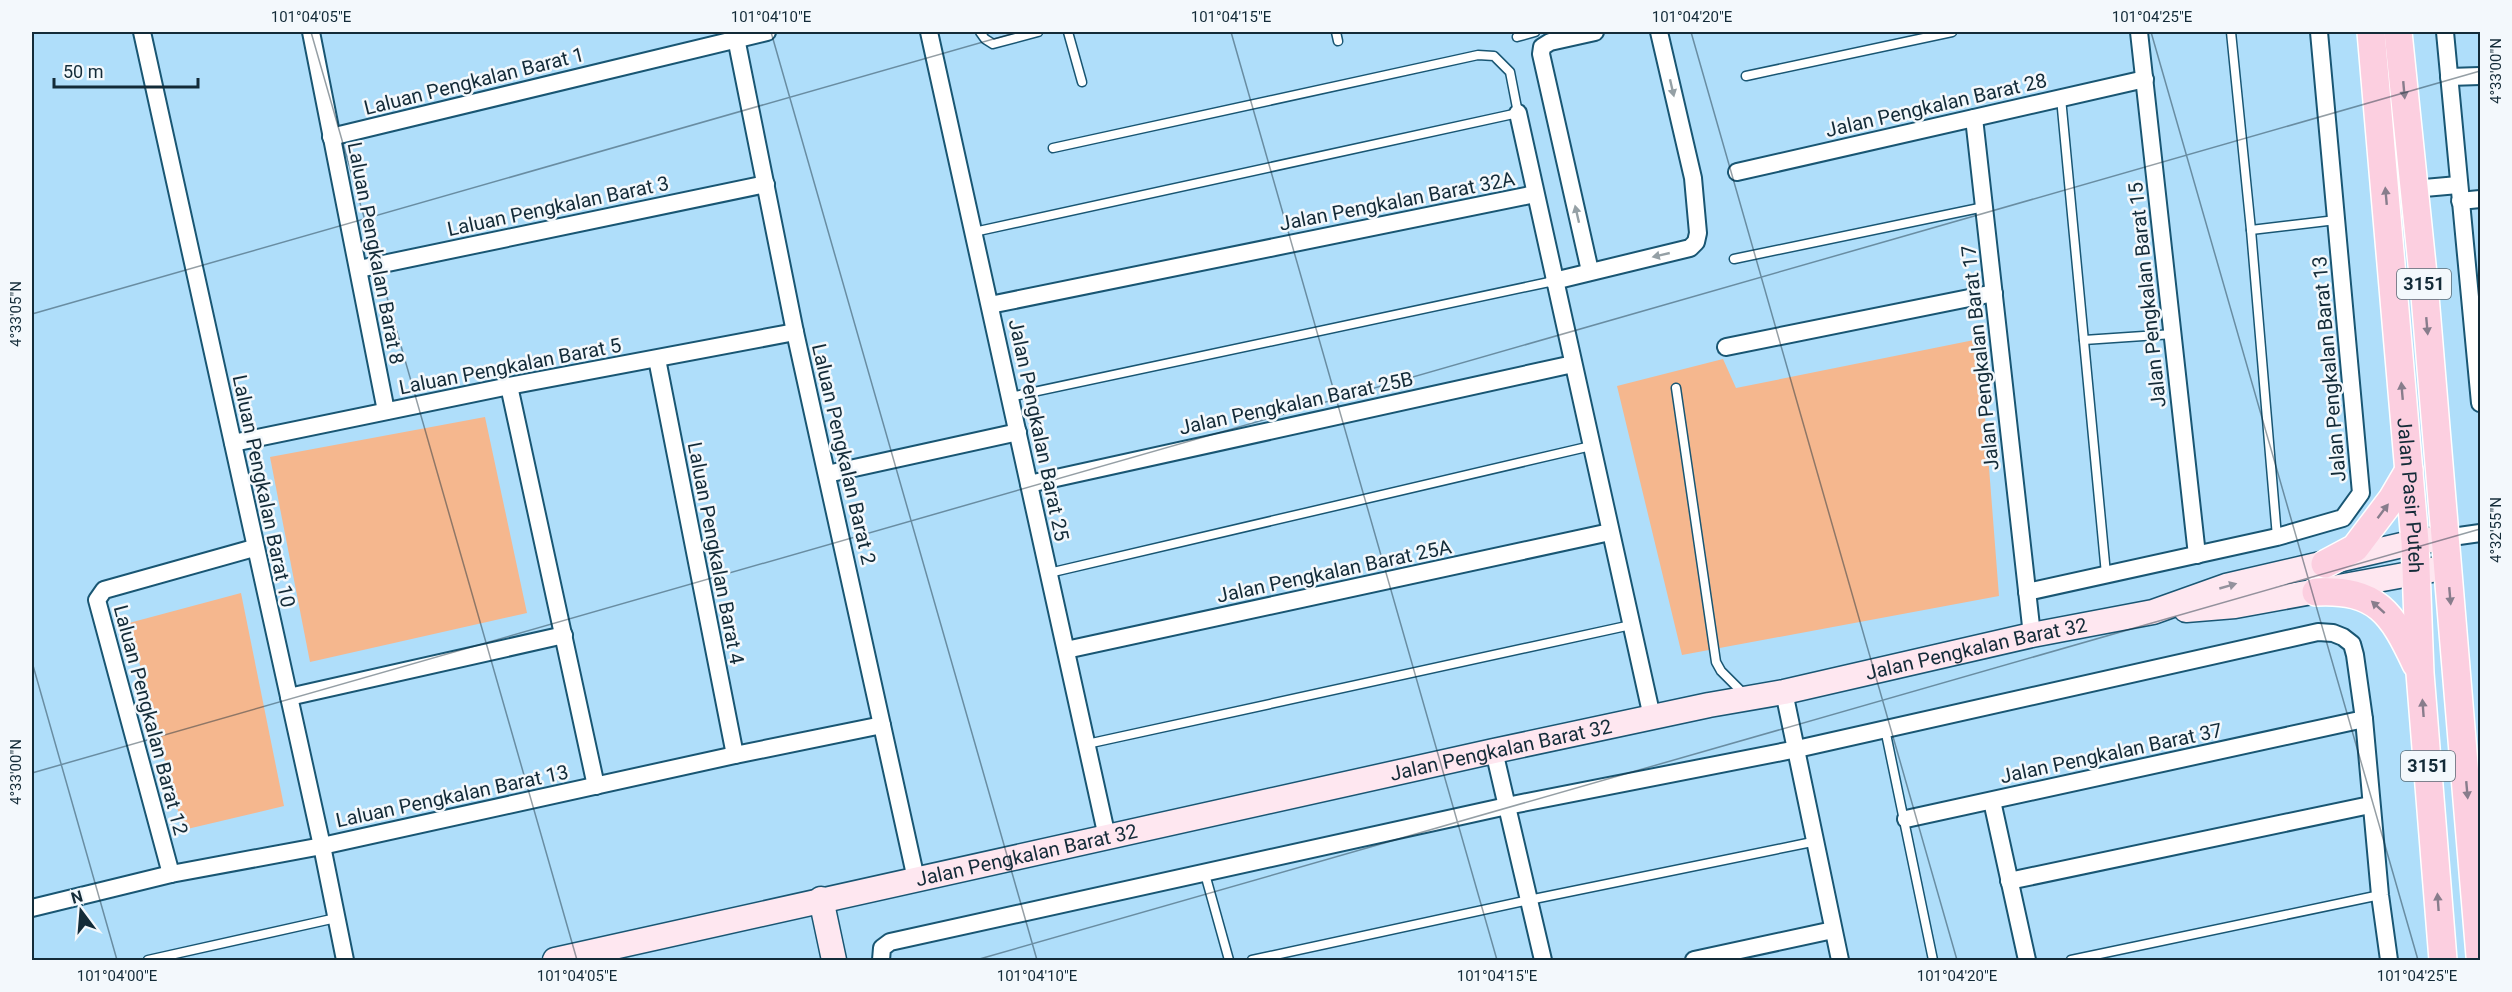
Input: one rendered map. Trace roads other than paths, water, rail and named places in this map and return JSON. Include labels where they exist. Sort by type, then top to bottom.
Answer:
[{"type":"main road","name":"Jalan Pasir Puteh","points":[[2371,32],[2415,542],[2420,673],[2443,960]]},
{"type":"main road","name":"Jalan Pasir Puteh","points":[[2398,32],[2424,284],[2481,956]]},
{"type":"main road","points":[[2325,564],[2355,548],[2392,499],[2409,470]]},
{"type":"main road","points":[[2316,592],[2342,590],[2374,601],[2399,628],[2420,673]]},
{"type":"street","name":"Laluan Pengkalan Barat 10","points":[[142,32],[254,548],[322,846],[345,960]]},
{"type":"street","name":"Laluan Pengkalan Barat 8","points":[[311,32],[386,411]]},
{"type":"street","name":"Laluan Pengkalan Barat 1","points":[[331,137],[766,32]]},
{"type":"street","name":"Jalan Pengkalan Barat 25","points":[[929,32],[1107,837]]},
{"type":"street","points":[[1590,271],[1541,54],[1542,47],[1550,42],[1595,32]]},
{"type":"street","points":[[1554,281],[1690,248],[1696,242],[1698,233],[1693,178],[1659,32]]},
{"type":"street","name":"Jalan Pengkalan Barat 15","points":[[2139,32],[2197,555]]},
{"type":"street","name":"Jalan Pengkalan Barat 13","points":[[2027,592],[2277,537],[2343,518],[2361,493],[2319,32]]},
{"type":"street","points":[[2445,32],[2459,193],[2477,321],[2481,403]]},
{"type":"street","name":"Laluan Pengkalan Barat 2","points":[[736,38],[795,332],[916,879]]},
{"type":"street","points":[[2449,77],[2481,76]]},
{"type":"street","name":"Jalan Pengkalan Barat 28","points":[[1737,172],[2145,79]]},
{"type":"street","points":[[1518,113],[1535,194]]},
{"type":"street","name":"Jalan Pengkalan Barat 17","points":[[1974,118],[2032,635]]},
{"type":"street","name":"Laluan Pengkalan Barat 3","points":[[359,269],[766,184]]},
{"type":"street","points":[[2413,189],[2459,193],[2481,199]]},
{"type":"street","name":"Jalan Pengkalan Barat 32A","points":[[990,305],[1535,194],[1652,717]]},
{"type":"street","points":[[1726,347],[1994,293]]},
{"type":"street","name":"Laluan Pengkalan Barat 5","points":[[233,443],[509,386],[795,332]]},
{"type":"street","name":"Laluan Pengkalan Barat 4","points":[[657,358],[735,755]]},
{"type":"street","name":"Jalan Pengkalan Barat 25B","points":[[1029,484],[1573,364]]},
{"type":"street","points":[[509,386],[596,786]]},
{"type":"street","points":[[827,474],[1018,432]]},
{"type":"street","name":"Jalan Pengkalan Barat 25A","points":[[1066,650],[1610,532]]},
{"type":"street","points":[[2445,538],[2481,533]]},
{"type":"street","name":"Jalan Pengkalan Barat 32","points":[[555,960],[1494,751],[1652,717],[1784,692],[2032,635],[2153,612],[2226,586],[2415,542],[2445,538]]},
{"type":"street","name":"Laluan Pengkalan Barat 12","points":[[171,874],[97,600],[104,590],[254,548]]},
{"type":"street","points":[[2153,612],[2235,606],[2448,567]]},
{"type":"street","points":[[881,960],[882,948],[890,942],[1507,806],[1797,749],[2318,632],[2333,633],[2352,644],[2364,719],[2379,895],[2389,960]]},
{"type":"street","points":[[289,697],[564,635]]},
{"type":"street","points":[[1784,692],[1840,960]]},
{"type":"street","name":"Jalan Pengkalan Barat 37","points":[[2027,960],[1992,801],[2364,719]]},
{"type":"street","name":"Laluan Pengkalan Barat 13","points":[[32,908],[171,874],[322,846],[882,725]]},
{"type":"street","points":[[1494,751],[1543,960]]},
{"type":"street","points":[[1905,819],[1992,801]]},
{"type":"street","points":[[2009,881],[2370,805]]},
{"type":"street","points":[[821,899],[834,960]]},
{"type":"street","points":[[1694,960],[1746,955],[1833,930]]},
{"type":"lane","points":[[980,32],[993,44],[1038,32]]},
{"type":"lane","points":[[1068,32],[1082,82]]},
{"type":"lane","points":[[1336,32],[1338,41]]},
{"type":"lane","points":[[1517,37],[1535,32]]},
{"type":"lane","points":[[1746,75],[1952,32]]},
{"type":"lane","points":[[2231,32],[2251,230],[2277,537]]},
{"type":"lane","points":[[974,232],[1518,113],[1510,72],[1494,56],[1478,55],[1053,148]]},
{"type":"lane","points":[[2061,98],[2106,574]]},
{"type":"lane","points":[[1734,259],[1984,207]]},
{"type":"lane","points":[[2251,230],[2336,220]]},
{"type":"lane","points":[[1010,397],[1554,281]]},
{"type":"lane","points":[[2084,340],[2173,334]]},
{"type":"lane","points":[[1676,388],[1716,662],[1721,671],[1749,698]]},
{"type":"lane","points":[[1049,573],[1591,446]]},
{"type":"lane","points":[[1087,744],[1631,626]]},
{"type":"lane","points":[[1885,729],[1933,960]]},
{"type":"lane","points":[[1252,960],[1816,841]]},
{"type":"lane","points":[[1205,873],[1229,960]]},
{"type":"lane","points":[[2071,960],[2379,895]]},
{"type":"lane","points":[[148,960],[336,918]]}]
